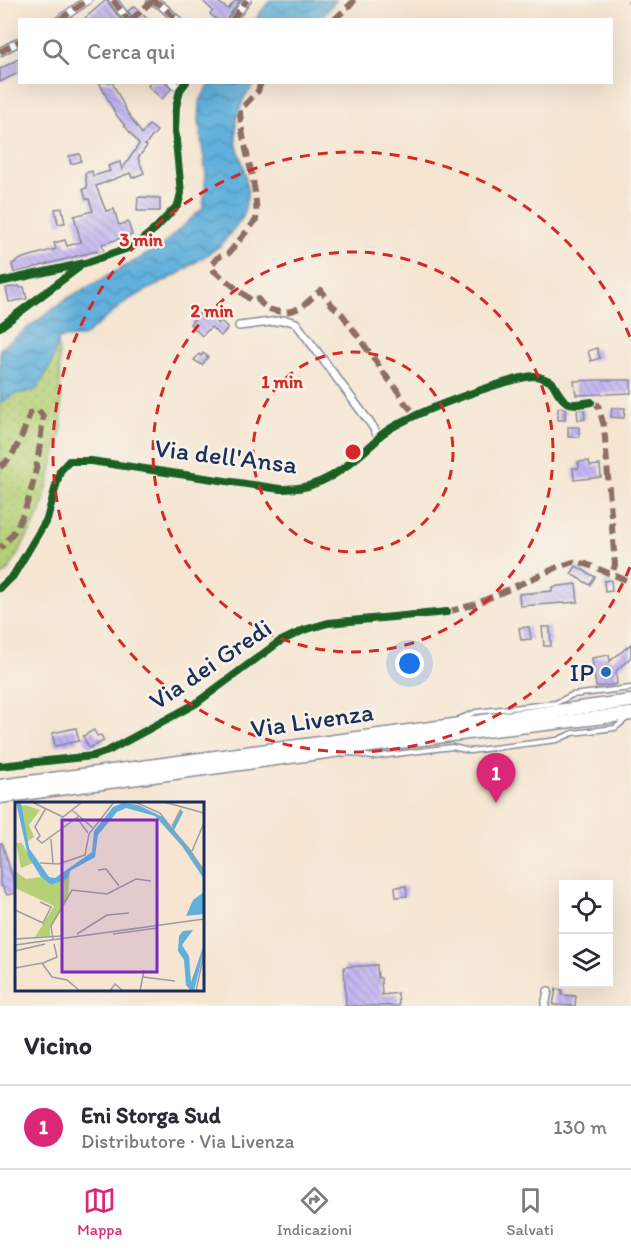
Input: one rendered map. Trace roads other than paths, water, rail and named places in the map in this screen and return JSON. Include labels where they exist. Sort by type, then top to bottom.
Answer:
[{"type":"highway","name":"Via Livenza","points":[[0,786],[631,700]]},
{"type":"highway","name":"Via Livenza","points":[[0,797],[451,735],[631,715]]},
{"type":"street","points":[[62,18],[88,0]]},
{"type":"street","points":[[113,0],[126,18]]},
{"type":"street","points":[[151,0],[175,18]]},
{"type":"street","points":[[234,18],[247,0]]},
{"type":"street","points":[[0,52],[18,42]]},
{"type":"street","points":[[174,84],[180,90]]},
{"type":"street","points":[[0,282],[85,263],[134,246],[155,229],[178,205],[181,181],[175,130],[176,108],[180,90],[184,84]]},
{"type":"street","points":[[239,326],[286,320],[296,323],[378,436]]},
{"type":"street","name":"Via dell'Ansa","points":[[0,588],[12,576],[47,519],[60,471],[69,462],[91,461],[272,488],[298,489],[321,482],[339,473],[376,441],[378,436],[393,426],[494,386],[536,376],[552,382],[566,403],[574,405],[591,402]]},
{"type":"street","name":"Via dei Gredi","points":[[0,766],[93,756],[108,751],[195,704],[279,642],[312,627],[342,621],[447,612]]},
{"type":"street","points":[[545,1006],[548,991]]},
{"type":"lane","points":[[447,724],[476,712],[556,703],[572,695],[631,688]]},
{"type":"water","points":[[270,0],[336,0],[321,18],[257,18]]},
{"type":"water","points":[[209,84],[254,84],[244,98],[236,120],[236,143],[244,168],[248,193],[243,217],[220,246],[178,274],[128,300],[83,337],[59,338],[51,365],[36,390],[17,393],[0,403],[0,349],[68,298],[159,248],[203,208],[206,174],[199,124],[200,101]]},
{"type":"place","name":"IP","points":[[606,672]]},
{"type":"place","name":"Eni Storga Sud","points":[[496,803]]}]
